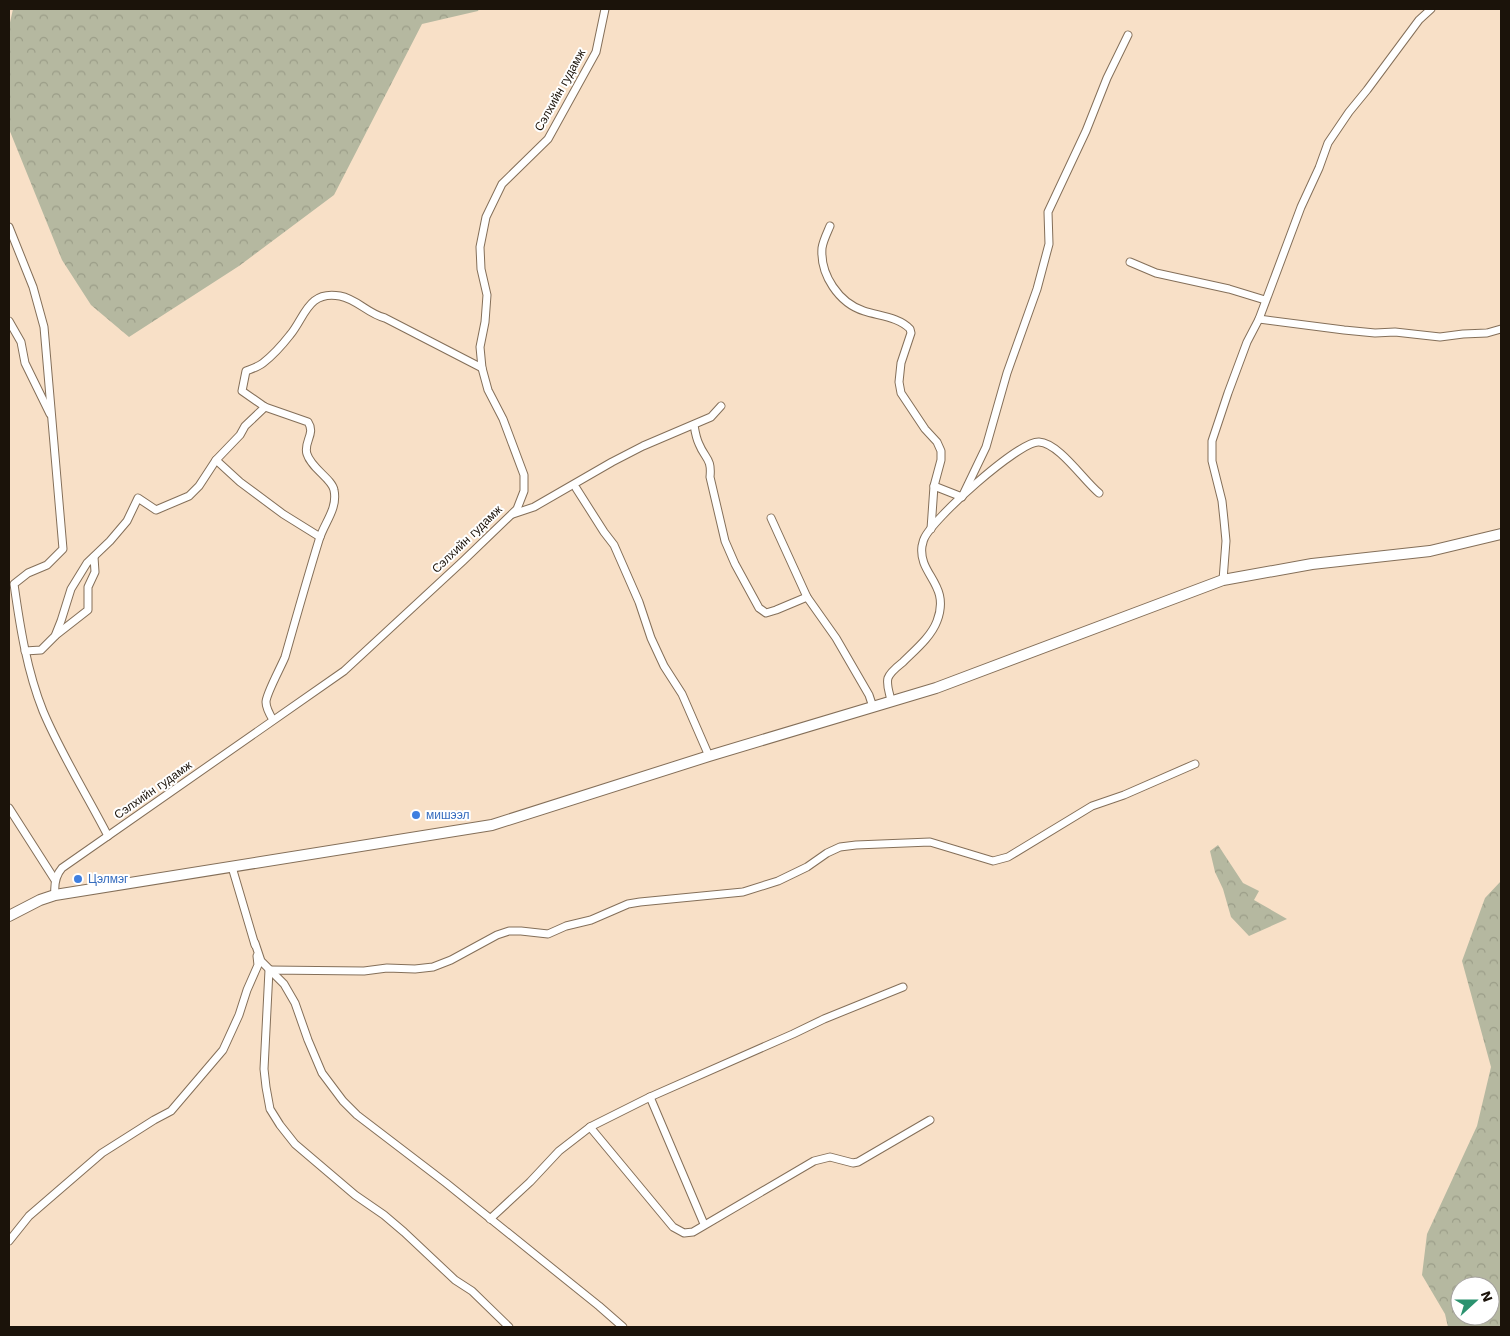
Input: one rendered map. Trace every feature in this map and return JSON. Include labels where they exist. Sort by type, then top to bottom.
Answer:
[{"type":"main road","points":[[9,916],[40,900],[55,895],[492,825],[709,756],[936,688],[1223,580],[1312,564],[1430,551],[1501,534]]},
{"type":"street","name":"Сэлхийн гудамж","points":[[55,880],[57,873],[62,868],[344,671],[517,509],[524,491],[524,475],[503,419],[488,390],[482,368],[480,347],[485,322],[487,295],[481,269],[480,247],[486,217],[502,184],[548,139],[596,52],[604,9]]},
{"type":"street","points":[[1223,580],[1226,541],[1222,501],[1212,461],[1212,441],[1247,342],[1259,319],[1328,144],[1349,112],[1419,20],[1431,9]]},
{"type":"street","points":[[962,497],[986,447],[1007,373],[1037,289],[1049,244],[1048,212],[1086,132],[1107,78],[1128,34]]},
{"type":"street","points":[[830,226],[822,246],[823,262],[829,280],[841,297],[848,304],[861,310],[896,320],[910,329],[911,333],[901,363],[899,382],[901,392],[925,430],[937,442],[942,460],[934,486],[931,529]]},
{"type":"street","points":[[9,227],[33,286],[44,327],[63,549],[47,565],[28,573],[14,584],[25,651],[43,710],[108,836]]},
{"type":"street","points":[[1130,262],[1156,273],[1229,289],[1265,300]]},
{"type":"street","points":[[273,720],[266,700],[268,692],[279,674],[285,657],[320,537],[332,514],[335,490],[332,483],[318,471],[307,455],[306,448],[312,434],[308,422],[265,407],[242,390],[246,371],[263,363],[291,335],[304,311],[316,300],[328,296],[340,296],[353,300],[369,312],[385,318],[482,368]]},
{"type":"street","points":[[1259,319],[1344,330],[1395,332],[1440,337],[1487,333],[1501,329]]},
{"type":"street","points":[[9,321],[21,342],[25,363],[52,417]]},
{"type":"street","points":[[510,515],[534,507],[620,458],[711,417],[721,406]]},
{"type":"street","points":[[54,636],[71,589],[87,564],[127,521],[138,498],[156,510],[189,496],[199,486],[216,460],[240,435],[245,426],[265,407]]},
{"type":"street","points":[[694,425],[700,447],[706,455],[711,468],[710,477],[725,541],[759,608],[766,613],[771,612],[807,597]]},
{"type":"street","points":[[891,700],[887,684],[890,674],[923,643],[937,623],[941,608],[940,591],[928,572],[923,559],[924,538],[962,497],[989,472],[1009,457],[1038,442],[1050,446],[1059,452],[1099,493]]},
{"type":"street","points":[[216,460],[261,498],[320,537]]},
{"type":"street","points":[[934,486],[962,497]]},
{"type":"street","points":[[576,488],[604,532],[614,544],[664,666],[682,694],[709,756]]},
{"type":"street","points":[[771,518],[807,597],[836,638],[869,695],[873,707]]},
{"type":"street","points":[[25,651],[41,650],[54,636],[88,610],[88,587],[95,572],[94,557]]},
{"type":"street","points":[[269,970],[364,971],[388,968],[415,970],[433,967],[451,960],[487,939],[509,931],[548,934],[566,926],[591,920],[628,904],[743,892],[778,881],[808,868],[827,853],[840,847],[930,842],[993,861],[999,860],[1008,857],[1092,806],[1124,795],[1196,764]]},
{"type":"street","points":[[9,808],[55,880],[55,895]]},
{"type":"street","points":[[232,867],[262,961],[284,984],[295,1003],[322,1073],[343,1101],[357,1115],[446,1183],[623,1327]]},
{"type":"street","points":[[9,1240],[29,1216],[102,1153],[154,1120],[171,1112],[223,1050],[258,965],[255,943]]},
{"type":"street","points":[[269,970],[264,1069],[270,1109],[280,1125],[295,1144],[355,1195],[384,1215],[404,1232],[456,1280],[472,1291],[509,1327]]},
{"type":"street","points":[[490,1219],[530,1182],[559,1151],[590,1127],[650,1096],[851,1007],[903,987]]},
{"type":"street","points":[[650,1096],[704,1224]]},
{"type":"street","points":[[590,1127],[673,1227],[684,1233],[693,1232],[814,1161],[830,1156],[853,1163],[858,1162],[930,1120]]},
{"type":"green space","points":[[13,9],[479,9],[478,11],[422,24],[334,195],[239,266],[129,337],[91,305],[62,260],[9,129],[9,27]]},
{"type":"green space","points":[[1218,845],[1243,883],[1259,891],[1254,900],[1287,919],[1249,936],[1231,917],[1223,889],[1215,872],[1210,851]]},
{"type":"green space","points":[[1501,881],[1501,1327],[1448,1327],[1445,1314],[1422,1275],[1427,1234],[1477,1126],[1491,1067],[1462,961],[1485,898]]},
{"type":"place","name":"мишээл","points":[[416,815]]},
{"type":"place","name":"Цэлмэг","points":[[78,879]]}]
